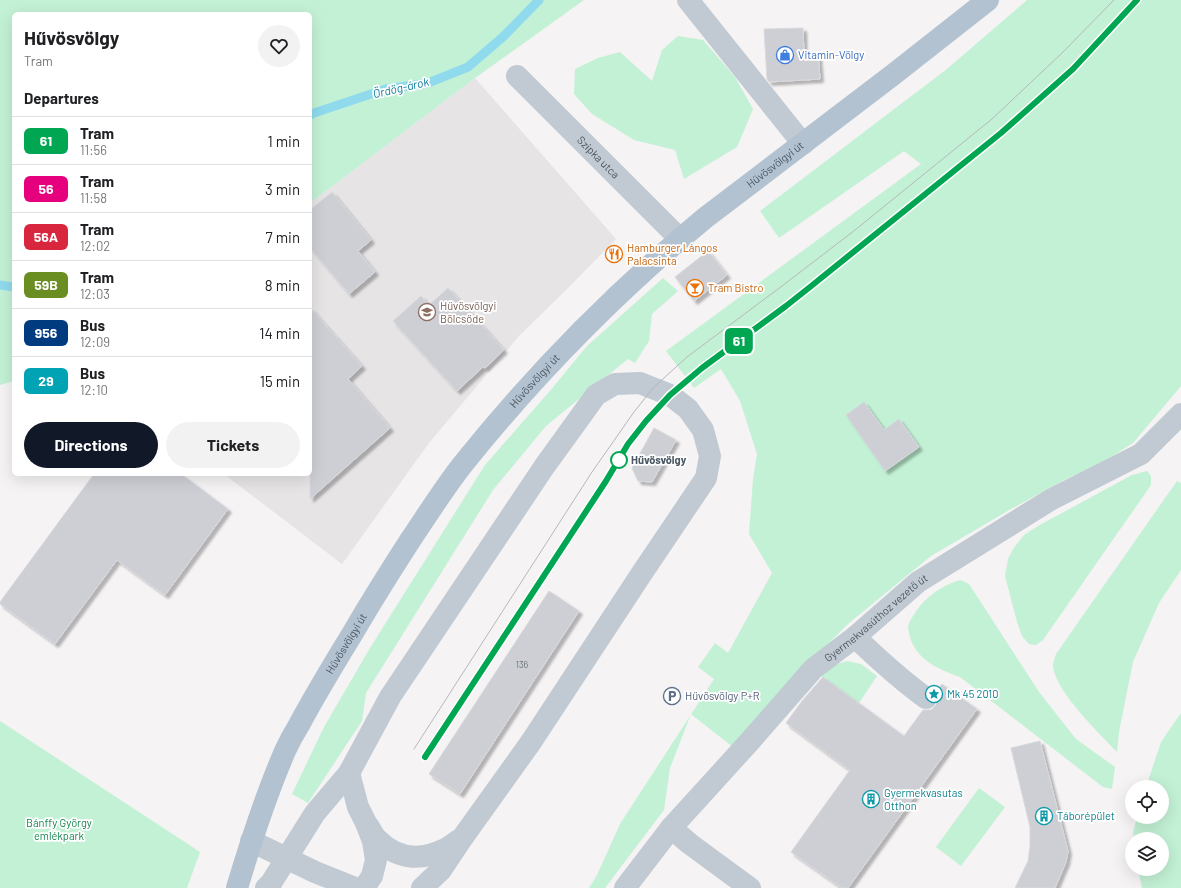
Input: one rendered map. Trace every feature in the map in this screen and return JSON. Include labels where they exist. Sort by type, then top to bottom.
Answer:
[{"type":"main road","name":"Hűvösvölgyi út","points":[[237,888],[251,841],[269,790],[286,748],[310,704],[378,591],[433,506],[462,465],[489,433],[562,351],[618,296],[680,239],[705,218],[907,64],[988,0]]},
{"type":"street","points":[[688,0],[802,144]]},
{"type":"street","name":"Szipka utca","points":[[517,76],[680,239]]},
{"type":"street","points":[[272,886],[287,858],[315,813],[349,773],[390,697],[544,467],[596,395],[615,384],[640,383],[670,395],[688,409],[703,430],[710,456],[706,478],[531,742],[441,870],[422,888]]},
{"type":"street","name":"Gyermekvasúthoz vezető út","points":[[625,888],[671,828],[813,669],[855,637],[918,582],[1052,499],[1141,454],[1181,414]]},
{"type":"street","points":[[855,637],[879,661],[926,698]]},
{"type":"street","points":[[349,773],[358,807],[366,823],[377,840],[393,852],[410,858],[428,856],[444,850],[463,837]]},
{"type":"street","points":[[364,888],[372,876],[376,860],[366,823]]},
{"type":"street","points":[[671,828],[690,844],[750,888]]},
{"type":"street","points":[[251,841],[315,872],[355,888]]},
{"type":"street","points":[[251,841],[272,886]]},
{"type":"shaded area","name":"Hűvösvölgyi Bölcsőde","points":[[475,78],[616,239],[519,336],[429,443],[342,564],[227,476],[312,476],[312,201]]},
{"type":"green space","points":[[0,0],[584,0],[475,78],[312,201],[312,12],[12,12],[12,382],[0,385]]},
{"type":"green space","points":[[1027,0],[1181,0],[1181,386],[1133,443],[1097,466],[1070,477],[1011,509],[931,556],[849,623],[783,689],[734,748],[691,714],[714,679],[698,667],[715,643],[728,653],[772,573],[749,534],[753,479],[757,454],[740,401],[721,369],[694,388],[666,351],[921,164],[904,151],[779,238],[760,211],[947,69]]},
{"type":"green space","points":[[678,36],[703,40],[735,77],[753,109],[737,147],[684,179],[675,150],[634,140],[592,114],[574,94],[575,69],[598,58],[620,52],[652,81],[662,50]]},
{"type":"green space","points":[[663,278],[678,291],[652,314],[649,341],[635,363],[628,359],[546,426],[493,490],[366,693],[362,721],[308,803],[292,794],[324,727],[370,648],[485,465],[587,346]]},
{"type":"green space","points":[[1147,471],[1151,476],[1151,485],[1043,640],[1036,645],[1029,644],[1022,636],[1017,622],[1005,576],[1008,559],[1013,549],[1024,535],[1038,526],[1132,475]]},
{"type":"green space","points":[[1177,481],[1181,483],[1181,570],[1159,603],[1133,662],[1119,732],[1117,752],[1089,723],[1069,699],[1056,676],[1053,663],[1056,654]]},
{"type":"green space","points":[[961,580],[969,584],[1039,692],[1076,739],[1115,767],[1112,789],[1103,787],[960,677],[928,662],[916,650],[908,628],[913,616],[920,606],[933,593],[944,586]]},
{"type":"green space","points":[[847,661],[861,664],[877,676],[859,703],[820,675],[831,666]]},
{"type":"green space","points":[[1181,713],[1181,888],[1142,888],[1139,876],[1169,876],[1169,832],[1133,832],[1135,824],[1169,824],[1169,780],[1148,780],[1161,742]]},
{"type":"green space","points":[[691,715],[670,768],[664,810],[605,888],[589,888],[597,875],[620,824]]},
{"type":"green space","name":"Bánffy György emlékpark","points":[[0,721],[200,852],[187,888],[0,888]]},
{"type":"green space","points":[[979,788],[1005,807],[961,866],[936,847]]},
{"type":"building","name":"Vitamin-Völgy","points":[[803,28],[804,55],[818,54],[820,79],[769,82],[767,79],[764,29]]},
{"type":"building","points":[[332,192],[371,240],[358,251],[375,272],[349,294],[312,250],[312,208]]},
{"type":"building","points":[[708,251],[727,275],[694,301],[675,277]]},
{"type":"building","points":[[448,288],[504,350],[457,391],[393,321],[421,296],[429,305]]},
{"type":"building","points":[[312,310],[362,366],[348,379],[390,428],[310,499],[310,476],[312,476]]},
{"type":"building","points":[[864,402],[884,430],[899,419],[919,447],[885,471],[846,415]]},
{"type":"building","points":[[654,428],[676,440],[652,482],[638,481],[632,468]]},
{"type":"building","points":[[93,476],[184,476],[228,509],[165,595],[117,560],[55,644],[0,604]]},
{"type":"building","points":[[549,591],[579,611],[460,794],[429,774]]},
{"type":"building","name":"Gyermekvasutas Otthon","points":[[823,677],[904,736],[923,710],[931,710],[936,705],[938,699],[936,691],[942,684],[977,709],[848,888],[842,888],[791,852],[850,770],[786,723],[802,701]]},
{"type":"building","name":"Táborépület","points":[[1040,741],[1068,851],[1066,862],[1055,888],[1015,888],[1028,861],[1030,827],[1011,748]]},
{"type":"waterway","name":"Ördög-árok","points":[[312,114],[386,89],[428,83],[468,67],[504,36],[539,0]]},
{"type":"waterway","name":"Ördög-árok","points":[[0,285],[12,287]]},
{"type":"tram line","points":[[414,749],[592,472],[634,412],[653,388],[687,357],[855,230],[992,119],[1061,54],[1114,0]]},
{"type":"tram line","points":[[425,757],[606,481],[628,444],[646,421],[670,395],[702,368],[786,306],[1001,133],[1073,69],[1137,0]]},
{"type":"tram line","name":"61","points":[[425,757],[606,481],[628,444],[646,421],[670,395],[702,368],[786,306],[1001,133],[1073,69],[1137,0]]},
{"type":"place","name":"Vitamin-Völgy","points":[[785,55]]},
{"type":"place","name":"Hamburger Lángos Palacsinta","points":[[614,254]]},
{"type":"place","name":"Tram Bistro","points":[[695,288]]},
{"type":"place","name":"Hűvösvölgyi Bölcsőde","points":[[427,312]]},
{"type":"place","name":"Hűvösvölgy","points":[[619,460]]},
{"type":"place","name":"Mk 45 2010","points":[[934,694]]},
{"type":"place","name":"Hűvösvölgy P+R","points":[[672,696]]},
{"type":"place","name":"Gyermekvasutas Otthon","points":[[871,799]]},
{"type":"place","name":"Táborépület","points":[[1044,816]]}]
